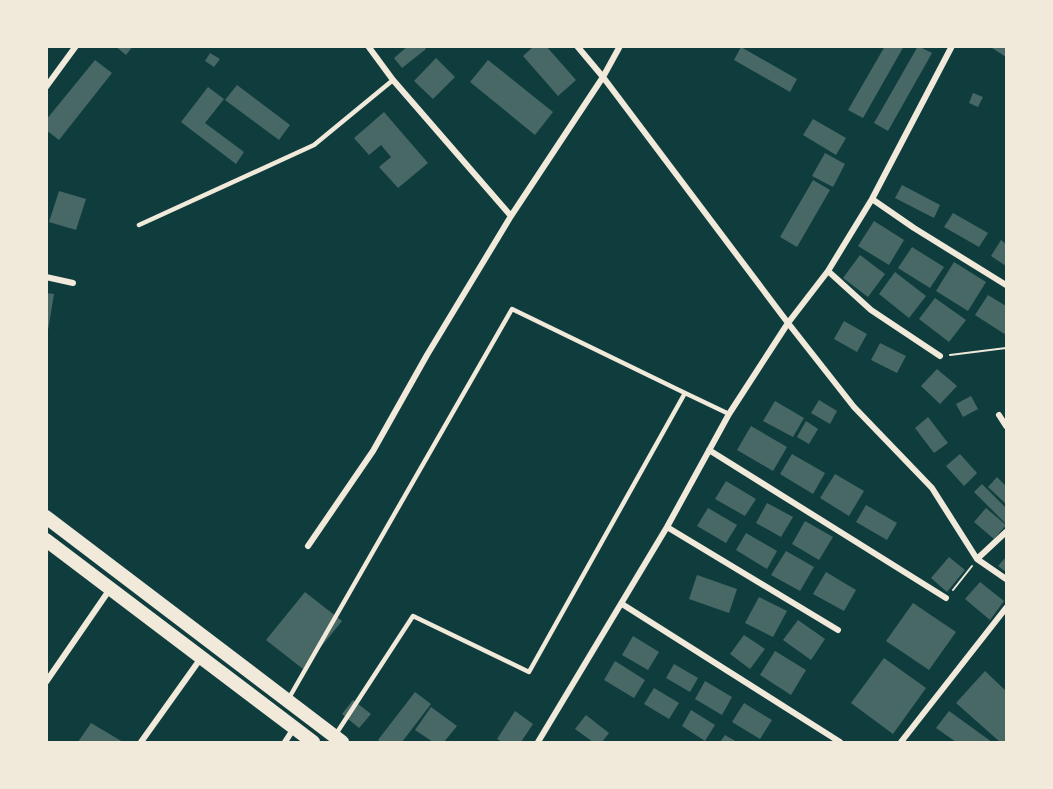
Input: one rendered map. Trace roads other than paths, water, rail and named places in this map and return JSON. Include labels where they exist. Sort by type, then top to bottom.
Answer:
[{"type":"highway","points":[[46,517],[339,740]]},
{"type":"highway","points":[[46,540],[313,742]]},
{"type":"highway","points":[[205,661],[222,650]]},
{"type":"street","points":[[46,87],[76,46]]},
{"type":"street","points":[[368,46],[393,80],[511,216]]},
{"type":"street","points":[[577,46],[854,407],[932,488],[977,559],[1006,579]]},
{"type":"street","points":[[308,546],[374,451],[427,355],[511,216],[603,77],[620,46]]},
{"type":"street","points":[[538,742],[667,527],[729,414],[788,323],[828,271],[873,199],[952,46]]},
{"type":"street","points":[[873,199],[914,228],[1006,285]]},
{"type":"street","points":[[828,271],[871,310],[940,356]]},
{"type":"street","points":[[46,277],[73,283]]},
{"type":"street","points":[[999,415],[1006,426]]},
{"type":"street","points":[[709,450],[946,598]]},
{"type":"street","points":[[667,527],[837,630]]},
{"type":"street","points":[[977,559],[1006,532]]},
{"type":"street","points":[[46,682],[111,588]]},
{"type":"street","points":[[622,604],[840,742]]},
{"type":"street","points":[[901,742],[1006,608]]},
{"type":"street","points":[[141,742],[205,661]]},
{"type":"street","points":[[285,742],[294,728]]},
{"type":"lane","points":[[139,225],[314,145],[393,80]]},
{"type":"lane","points":[[288,701],[512,309],[729,414]]},
{"type":"lane","points":[[339,740],[413,616],[529,672],[685,393]]}]
